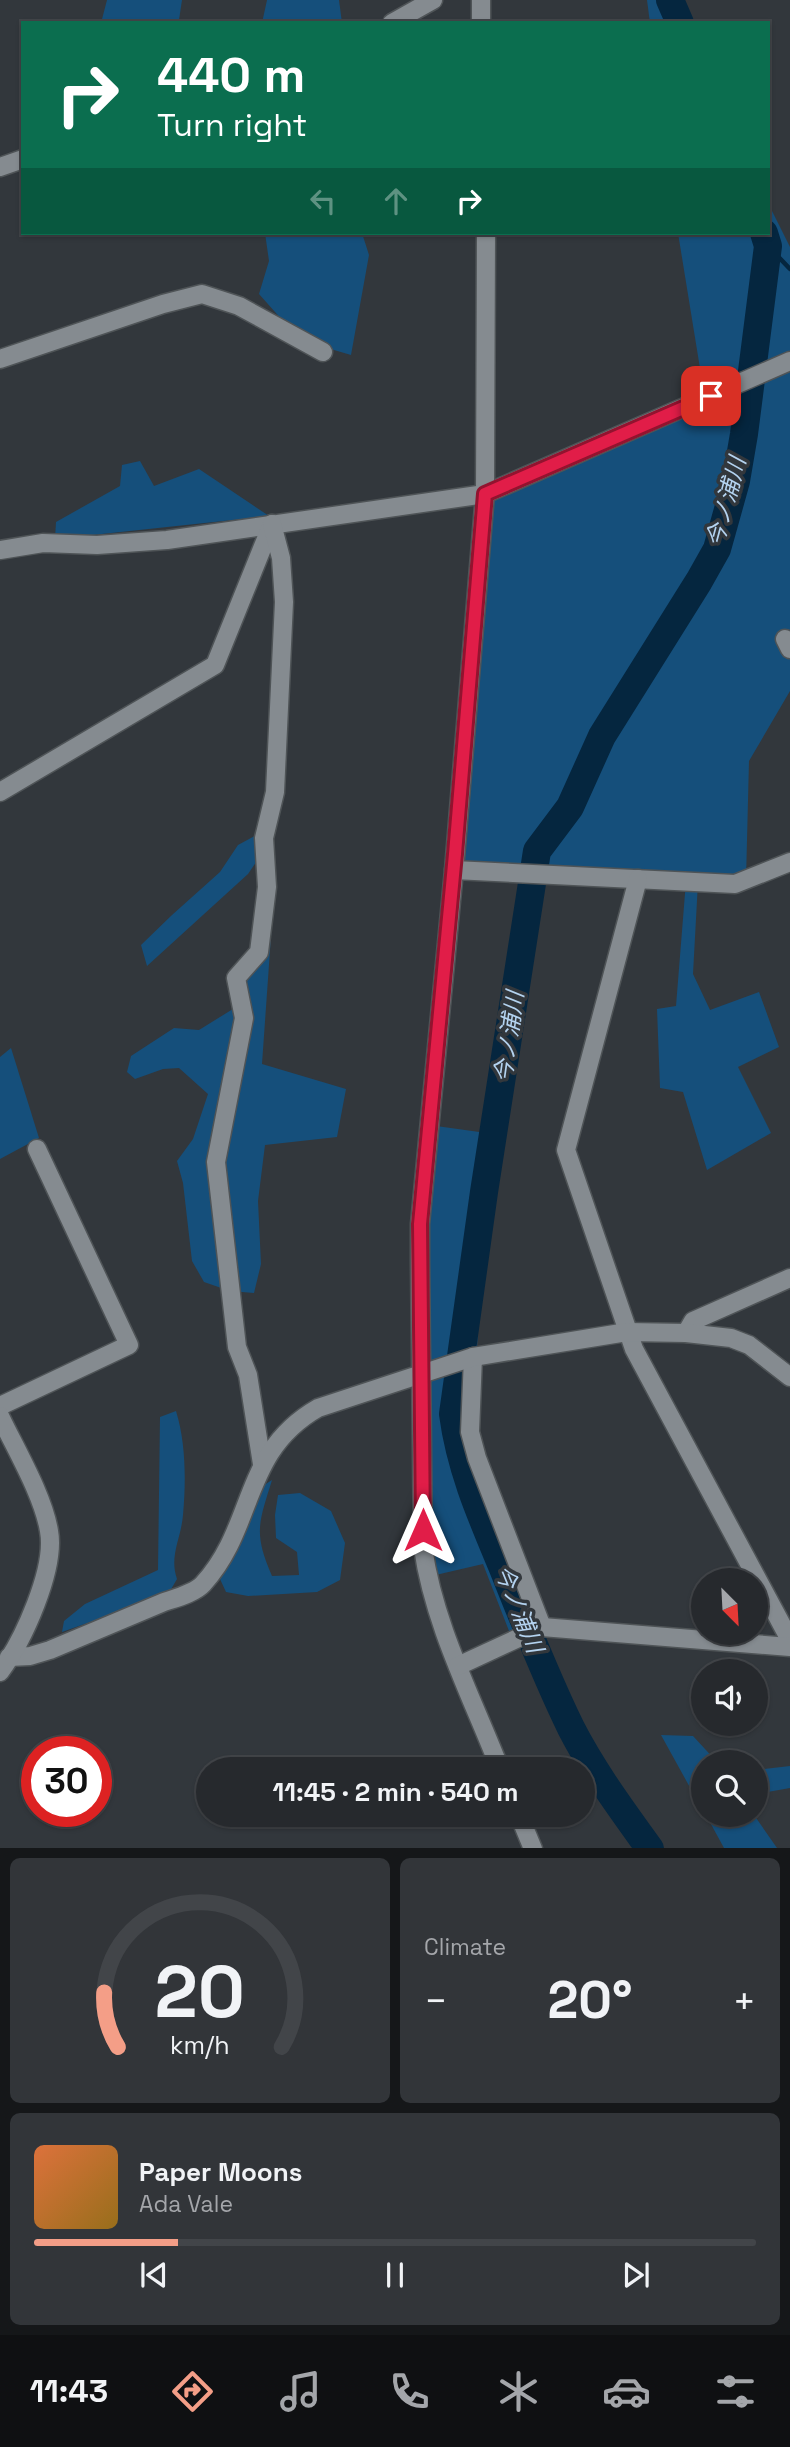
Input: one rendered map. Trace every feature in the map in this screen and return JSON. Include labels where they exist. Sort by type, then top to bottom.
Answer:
[{"type":"street","points":[[396,21],[433,0]]},
{"type":"street","points":[[481,0],[481,21]]},
{"type":"street","points":[[0,167],[21,160]]},
{"type":"street","points":[[486,235],[485,494],[454,870],[420,1224],[423,1548],[428,1581],[458,1666],[495,1757]]},
{"type":"street","points":[[0,359],[163,304],[202,294],[239,306],[323,352]]},
{"type":"street","points":[[0,550],[43,544],[97,545],[167,540],[485,494],[790,361]]},
{"type":"street","points":[[0,792],[215,665],[272,524]]},
{"type":"street","points":[[262,1464],[248,1375],[237,1347],[216,1162],[244,1018],[236,978],[259,952],[267,887],[264,838],[275,792],[284,602],[281,558],[272,524]]},
{"type":"street","points":[[454,870],[735,884],[790,862]]},
{"type":"street","points":[[638,879],[566,1150],[634,1349],[790,1640]]},
{"type":"street","points":[[0,1406],[129,1345],[37,1149]]},
{"type":"street","points":[[686,1333],[693,1321],[790,1278]]},
{"type":"street","points":[[4,1665],[50,1650],[201,1587],[224,1556],[262,1464],[289,1428],[318,1408],[473,1357],[627,1332],[686,1333],[731,1338],[749,1345],[790,1377]]},
{"type":"street","points":[[473,1357],[470,1432],[477,1458],[542,1627]]},
{"type":"street","points":[[0,1416],[45,1513],[50,1534],[44,1578],[27,1625],[4,1665]]},
{"type":"street","points":[[458,1666],[542,1627],[790,1647]]},
{"type":"street","points":[[524,1827],[533,1848]]},
{"type":"shaded area","points":[[107,0],[182,0],[178,21],[102,21]]},
{"type":"shaded area","points":[[267,0],[339,0],[342,21],[262,21]]},
{"type":"shaded area","points":[[647,0],[678,0],[687,21],[650,21]]},
{"type":"shaded area","points":[[770,207],[790,247],[790,691],[749,761],[746,880],[454,870],[485,494],[705,399],[678,235],[770,235]]},
{"type":"shaded area","points":[[265,235],[363,235],[369,255],[351,355],[300,340],[259,294],[269,261]]},
{"type":"shaded area","points":[[140,461],[154,486],[199,469],[269,516],[55,539],[56,522],[120,486],[122,465]]},
{"type":"shaded area","points":[[266,830],[265,849],[248,874],[147,966],[141,945],[220,872],[238,845]]},
{"type":"shaded area","points":[[686,881],[698,882],[693,974],[710,1010],[759,992],[779,1047],[738,1067],[771,1133],[707,1170],[683,1092],[660,1088],[657,1009],[676,1006]]},
{"type":"shaded area","points":[[274,894],[262,1064],[346,1089],[337,1137],[265,1145],[258,1201],[261,1264],[254,1293],[230,1291],[204,1282],[192,1261],[183,1183],[177,1161],[193,1139],[208,1094],[179,1068],[163,1069],[135,1079],[127,1072],[131,1056],[174,1028],[199,1030],[241,1004],[245,976]]},
{"type":"shaded area","points":[[11,1048],[39,1138],[0,1159],[0,1057]]},
{"type":"shaded area","points":[[429,1125],[501,1135],[484,1245],[471,1434],[542,1627],[511,1636],[483,1564],[427,1577],[422,1431]]},
{"type":"shaded area","points":[[176,1411],[182,1436],[185,1476],[182,1524],[174,1563],[177,1579],[163,1603],[140,1613],[96,1620],[62,1632],[64,1621],[85,1604],[158,1570],[160,1417]]},
{"type":"shaded area","points":[[272,1480],[261,1518],[260,1538],[272,1576],[299,1575],[297,1552],[276,1538],[275,1515],[278,1495],[300,1493],[331,1511],[345,1543],[340,1580],[317,1592],[248,1596],[226,1592],[220,1579],[233,1535],[258,1489]]},
{"type":"shaded area","points":[[661,1735],[693,1736],[706,1750],[691,1750],[691,1789]]},
{"type":"shaded area","points":[[790,1766],[790,1788],[768,1792],[768,1769]]},
{"type":"shaded area","points":[[713,1827],[762,1827],[777,1848],[724,1848]]},
{"type":"waterway","name":"今ノ浦川","points":[[670,0],[679,21]]},
{"type":"waterway","name":"今ノ浦川","points":[[649,1848],[589,1760],[552,1688],[472,1492],[453,1414],[537,851],[570,807],[602,736],[717,549],[736,481],[744,434],[768,246],[765,235]]},
{"type":"waterway","points":[[768,246],[790,269]]},
{"type":"route","points":[[423,1530],[420,1224],[485,494],[711,396]]}]
